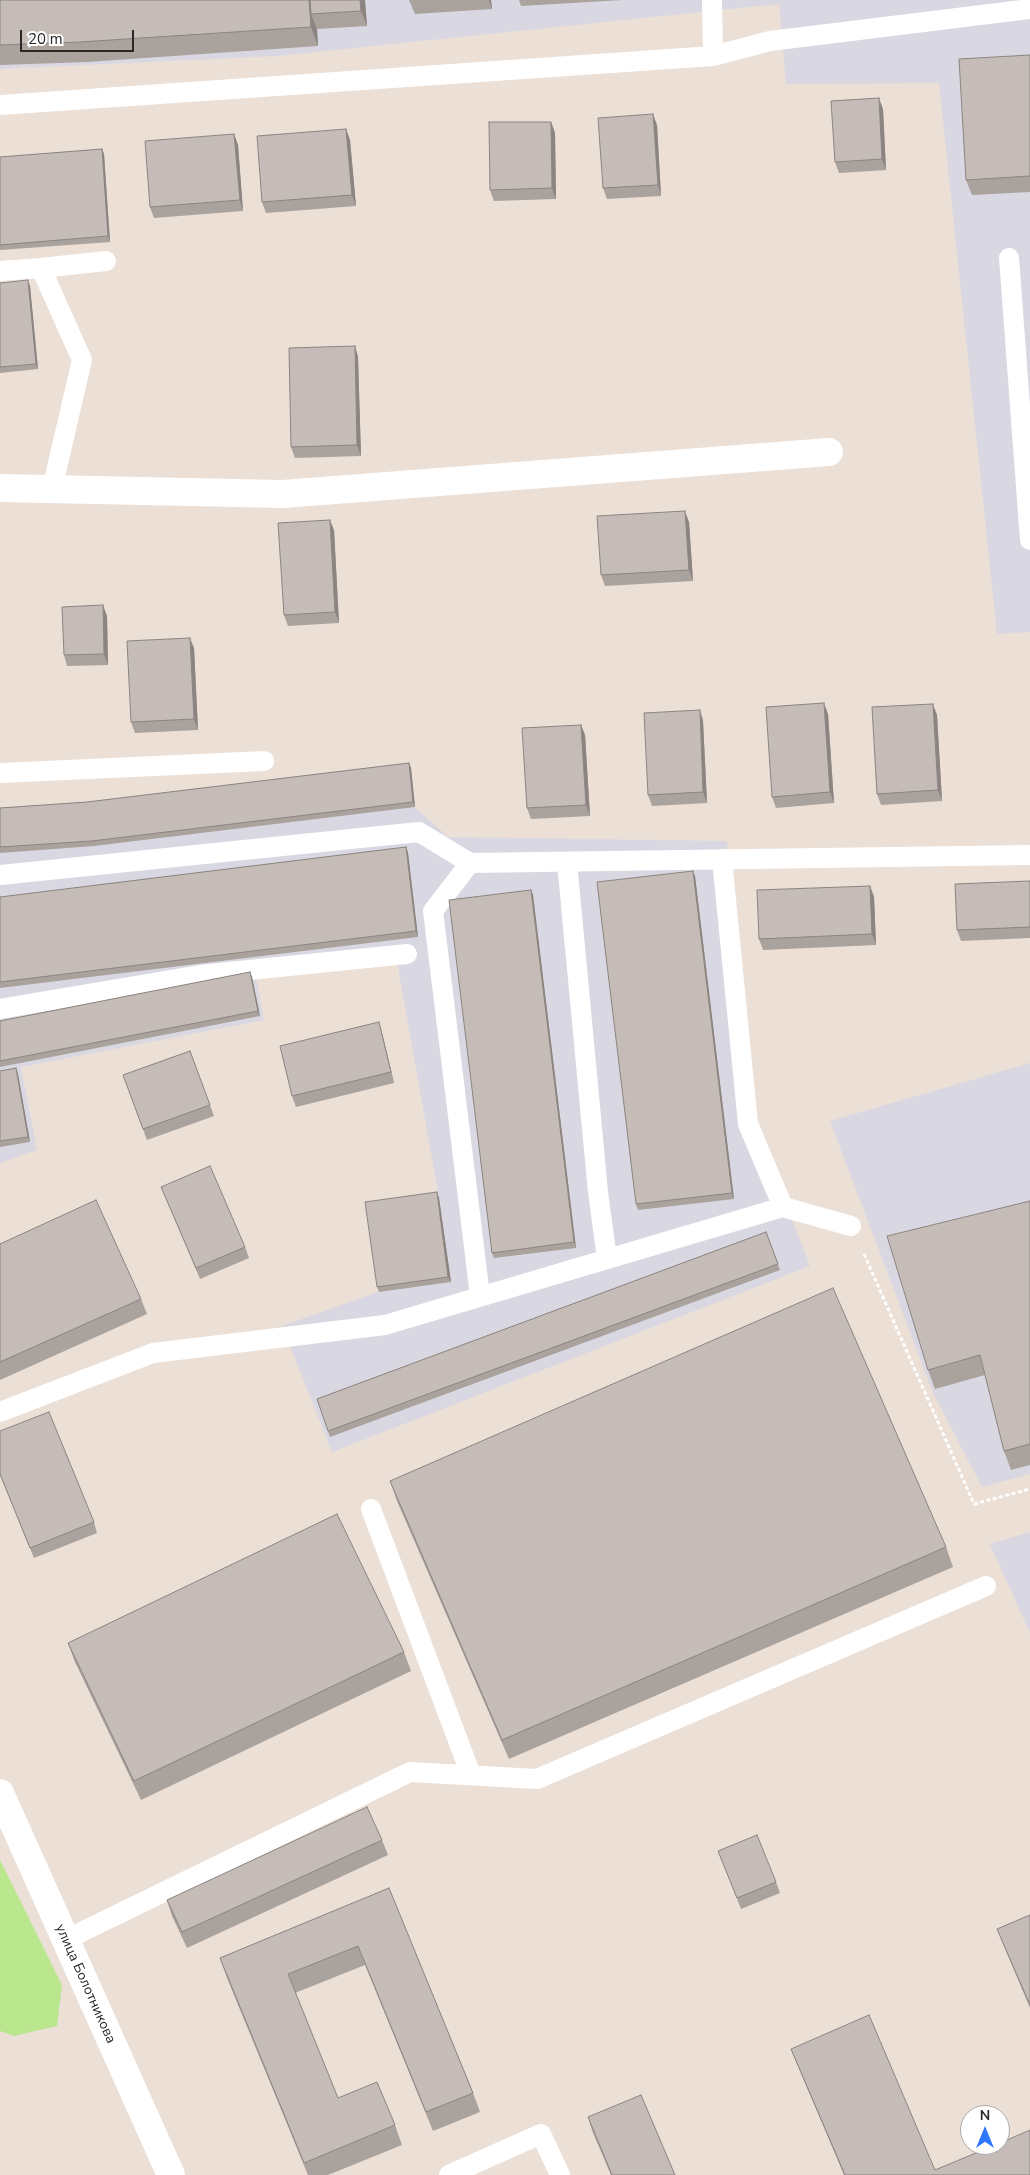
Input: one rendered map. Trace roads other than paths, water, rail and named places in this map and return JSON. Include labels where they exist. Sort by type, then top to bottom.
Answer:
[{"type":"street","points":[[0,488],[283,494],[829,452]]},
{"type":"street","name":"улица Болотникова","points":[[0,1793],[171,2175]]},
{"type":"lane","points":[[712,0],[713,56]]},
{"type":"lane","points":[[0,105],[713,56],[770,41],[1030,8]]},
{"type":"lane","points":[[1008,258],[1030,540]]},
{"type":"lane","points":[[0,271],[106,261]]},
{"type":"lane","points":[[41,268],[82,360],[52,489]]},
{"type":"lane","points":[[0,773],[264,761]]},
{"type":"lane","points":[[0,875],[420,832],[470,863],[1030,855]]},
{"type":"lane","points":[[722,859],[748,1124],[784,1208]]},
{"type":"lane","points":[[567,862],[597,1182],[608,1260]]},
{"type":"lane","points":[[470,863],[432,911],[480,1296]]},
{"type":"lane","points":[[0,1008],[200,975],[407,954]]},
{"type":"lane","points":[[0,1412],[153,1353],[384,1325],[784,1208],[851,1226]]},
{"type":"lane","points":[[371,1510],[471,1775]]},
{"type":"lane","points":[[65,1940],[410,1772],[537,1779],[986,1586]]},
{"type":"lane","points":[[449,2175],[541,2134],[560,2175]]}]
